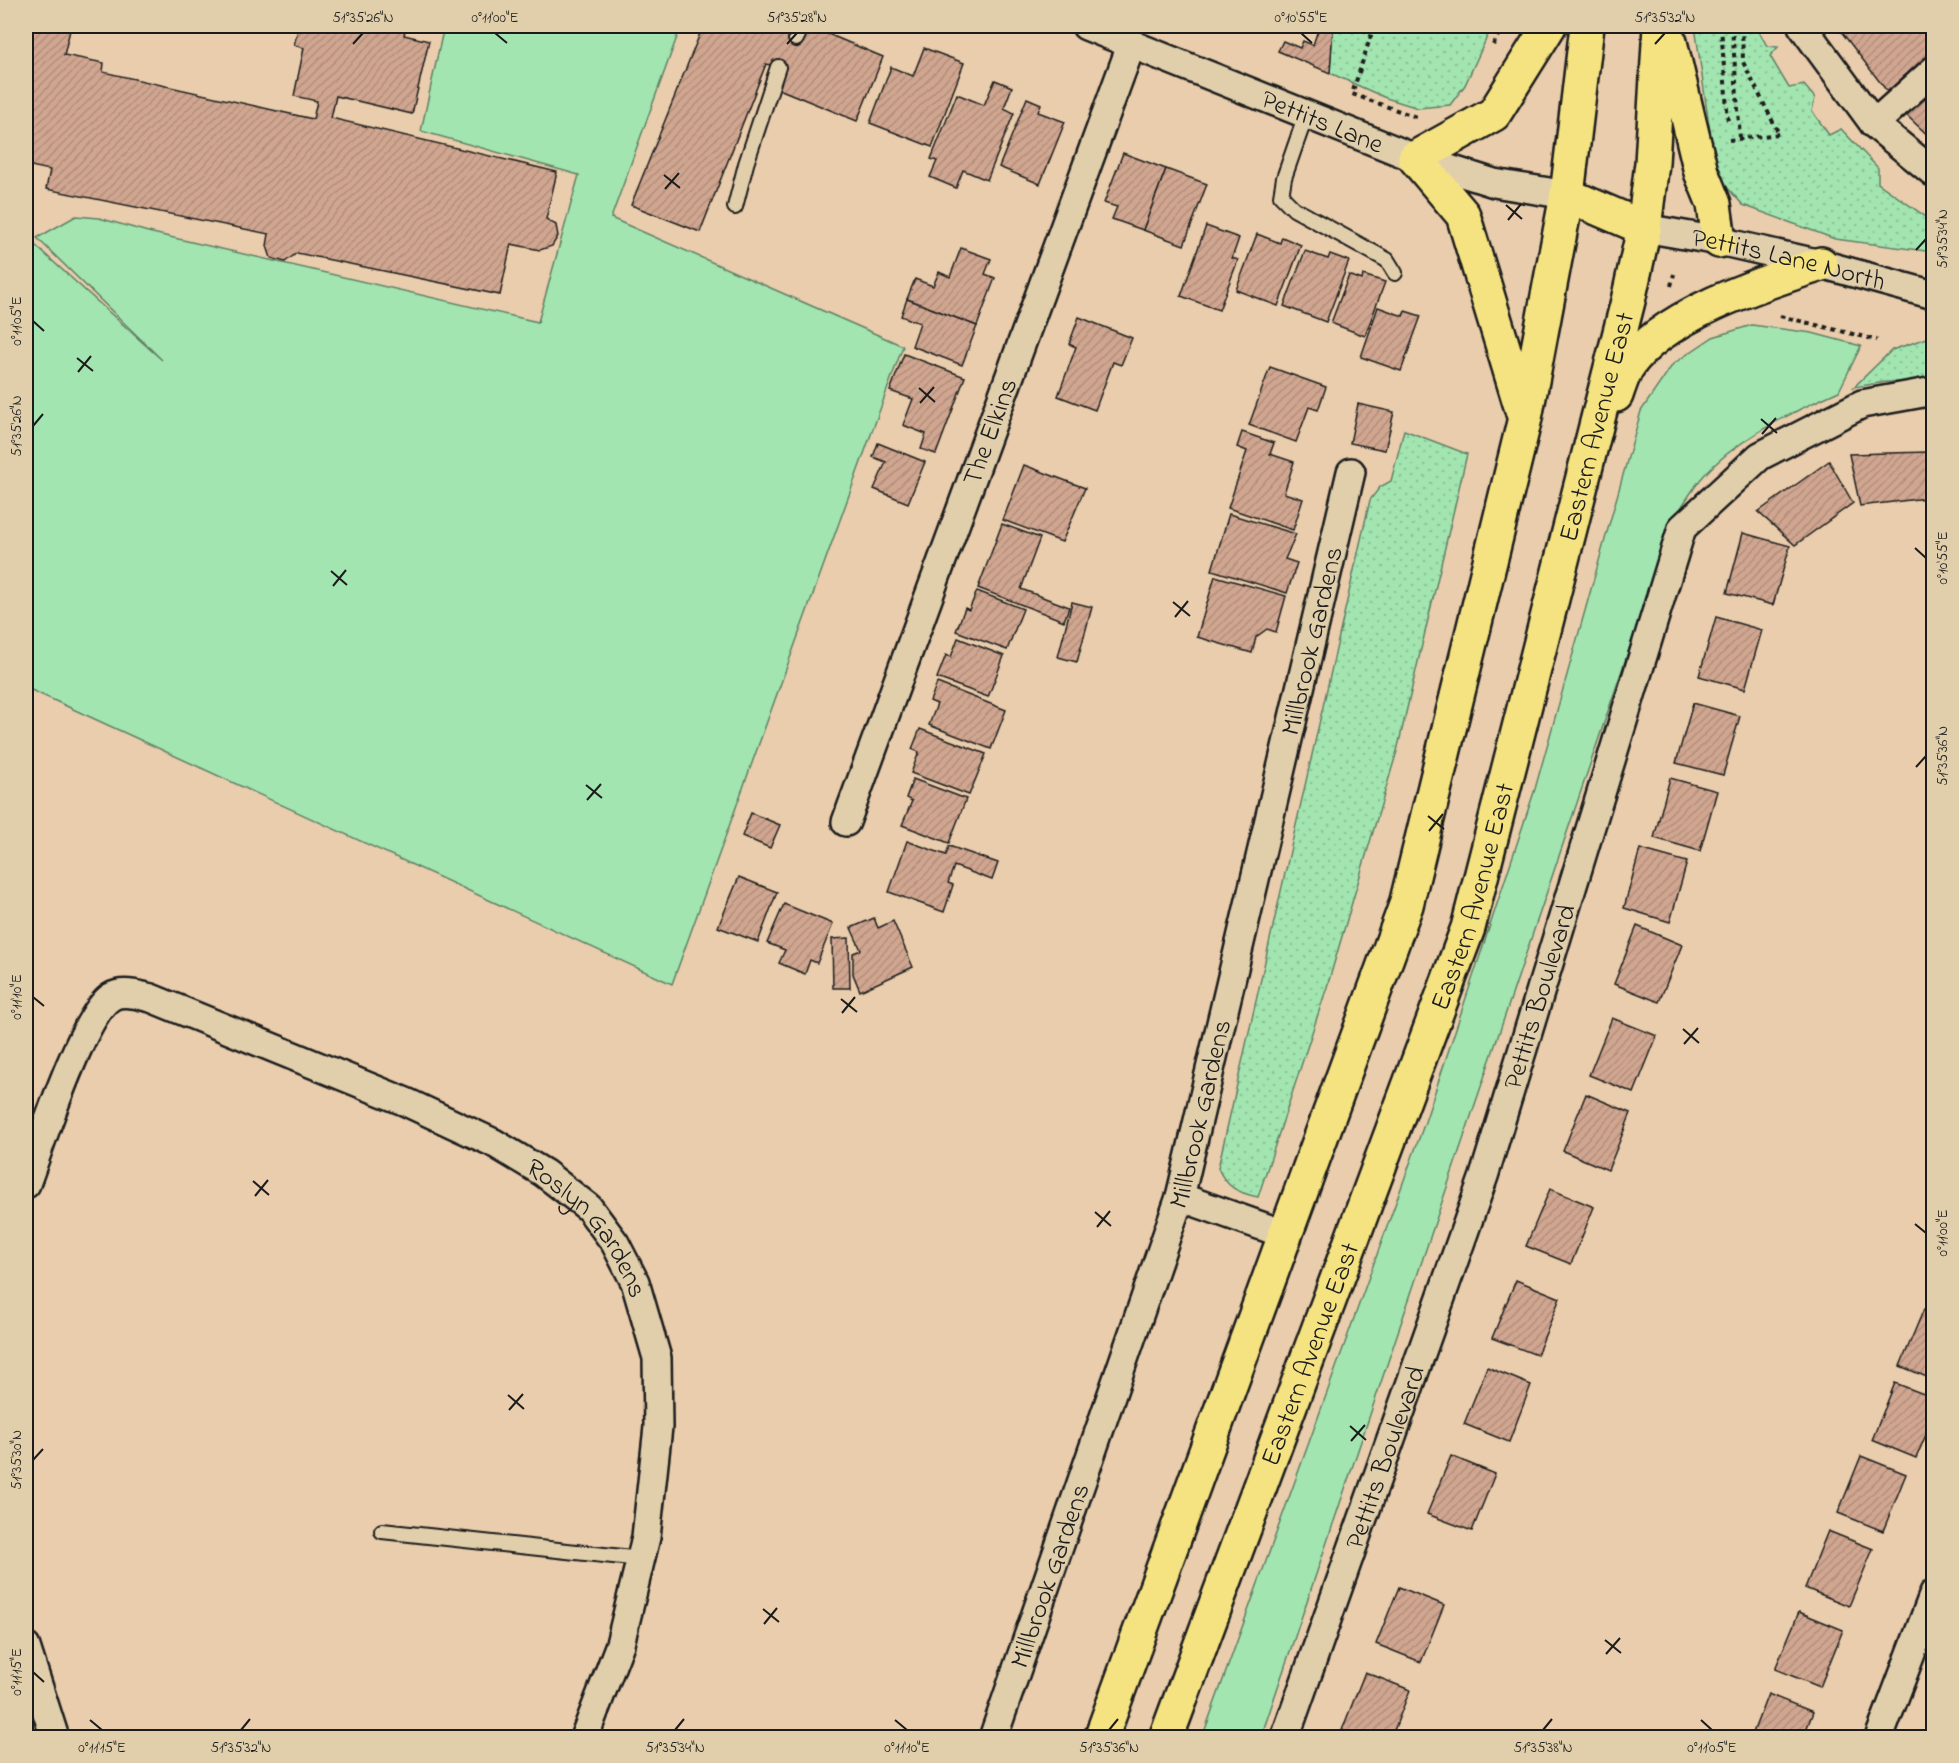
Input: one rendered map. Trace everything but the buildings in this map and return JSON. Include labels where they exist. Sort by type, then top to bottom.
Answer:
[{"type":"highway","points":[[1524,418],[1463,215],[1415,158],[1494,114],[1550,26]]},
{"type":"highway","points":[[1101,1737],[1406,905],[1524,418],[1567,195],[1587,26]]},
{"type":"highway","name":"Eastern Avenue East","points":[[1166,1737],[1468,928],[1644,228],[1652,163],[1660,26]]},
{"type":"highway","points":[[1666,26],[1701,172],[1714,204],[1719,241]]},
{"type":"highway","points":[[1567,195],[1644,228]]},
{"type":"highway","points":[[1586,465],[1627,369],[1649,343],[1663,333],[1748,287],[1821,264]]},
{"type":"street","name":"Pettits Lane","points":[[1086,26],[1307,112],[1415,158],[1494,183],[1567,195]]},
{"type":"street","points":[[1802,26],[1874,124],[1934,173]]},
{"type":"street","name":"The Elkins","points":[[846,822],[1132,43]]},
{"type":"street","points":[[1874,124],[1934,70]]},
{"type":"street","name":"Pettits Lane North","points":[[1644,228],[1719,241],[1821,264],[1934,295]]},
{"type":"street","name":"Pettits Boulevard","points":[[1285,1737],[1484,1176],[1682,528],[1760,456],[1862,404],[1934,391]]},
{"type":"street","name":"Millbrook Gardens","points":[[993,1737],[1180,1197],[1351,472]]},
{"type":"street","name":"Roslyn Gardens","points":[[26,1184],[84,1034],[97,1009],[113,995],[132,993],[151,998],[406,1102],[494,1143],[544,1173],[589,1208],[615,1243],[635,1282],[657,1358],[658,1428],[646,1537],[641,1560],[620,1644],[584,1737]]},
{"type":"street","points":[[1180,1197],[1284,1234]]},
{"type":"street","points":[[1879,1737],[1934,1593]]},
{"type":"street","points":[[26,1647],[55,1737]]},
{"type":"lane","points":[[796,39],[802,26]]},
{"type":"lane","points":[[735,207],[746,164],[778,67]]},
{"type":"lane","points":[[1307,112],[1284,178],[1281,196],[1294,209],[1386,260],[1395,273]]},
{"type":"lane","points":[[382,1531],[641,1560]]},
{"type":"path","points":[[1374,26],[1352,94],[1427,121]]},
{"type":"path","points":[[1492,47],[1503,26]]},
{"type":"path","points":[[1721,26],[1729,141],[1779,134],[1743,62],[1742,26]]},
{"type":"path","points":[[1732,26],[1740,139]]},
{"type":"path","points":[[1777,315],[1877,340]]},
{"type":"green space","points":[[444,26],[681,26],[611,218],[903,346],[672,984],[26,689],[26,237],[162,360],[37,238],[76,216],[99,218],[148,232],[538,322],[579,175],[421,131]]},
{"type":"green space","points":[[1333,26],[1492,26],[1465,85],[1450,105],[1418,108],[1386,98],[1330,73]]},
{"type":"green space","points":[[1695,26],[1756,26],[1767,46],[1778,47],[1770,56],[1789,88],[1804,85],[1815,98],[1812,111],[1829,135],[1841,129],[1878,168],[1878,183],[1933,222],[1933,252],[1835,239],[1743,205],[1726,186],[1713,153]]},
{"type":"green space","points":[[1752,325],[1812,333],[1861,346],[1839,391],[1765,428],[1729,452],[1700,480],[1672,522],[1261,1737],[1202,1738],[1425,1122],[1535,789],[1641,411],[1673,364],[1713,337]]},
{"type":"green space","points":[[1933,336],[1933,382],[1886,382],[1854,387],[1892,350]]},
{"type":"green space","points":[[1404,430],[1467,454],[1397,751],[1327,987],[1258,1197],[1234,1188],[1221,1175],[1218,1168],[1370,500],[1380,487],[1391,481]]}]
